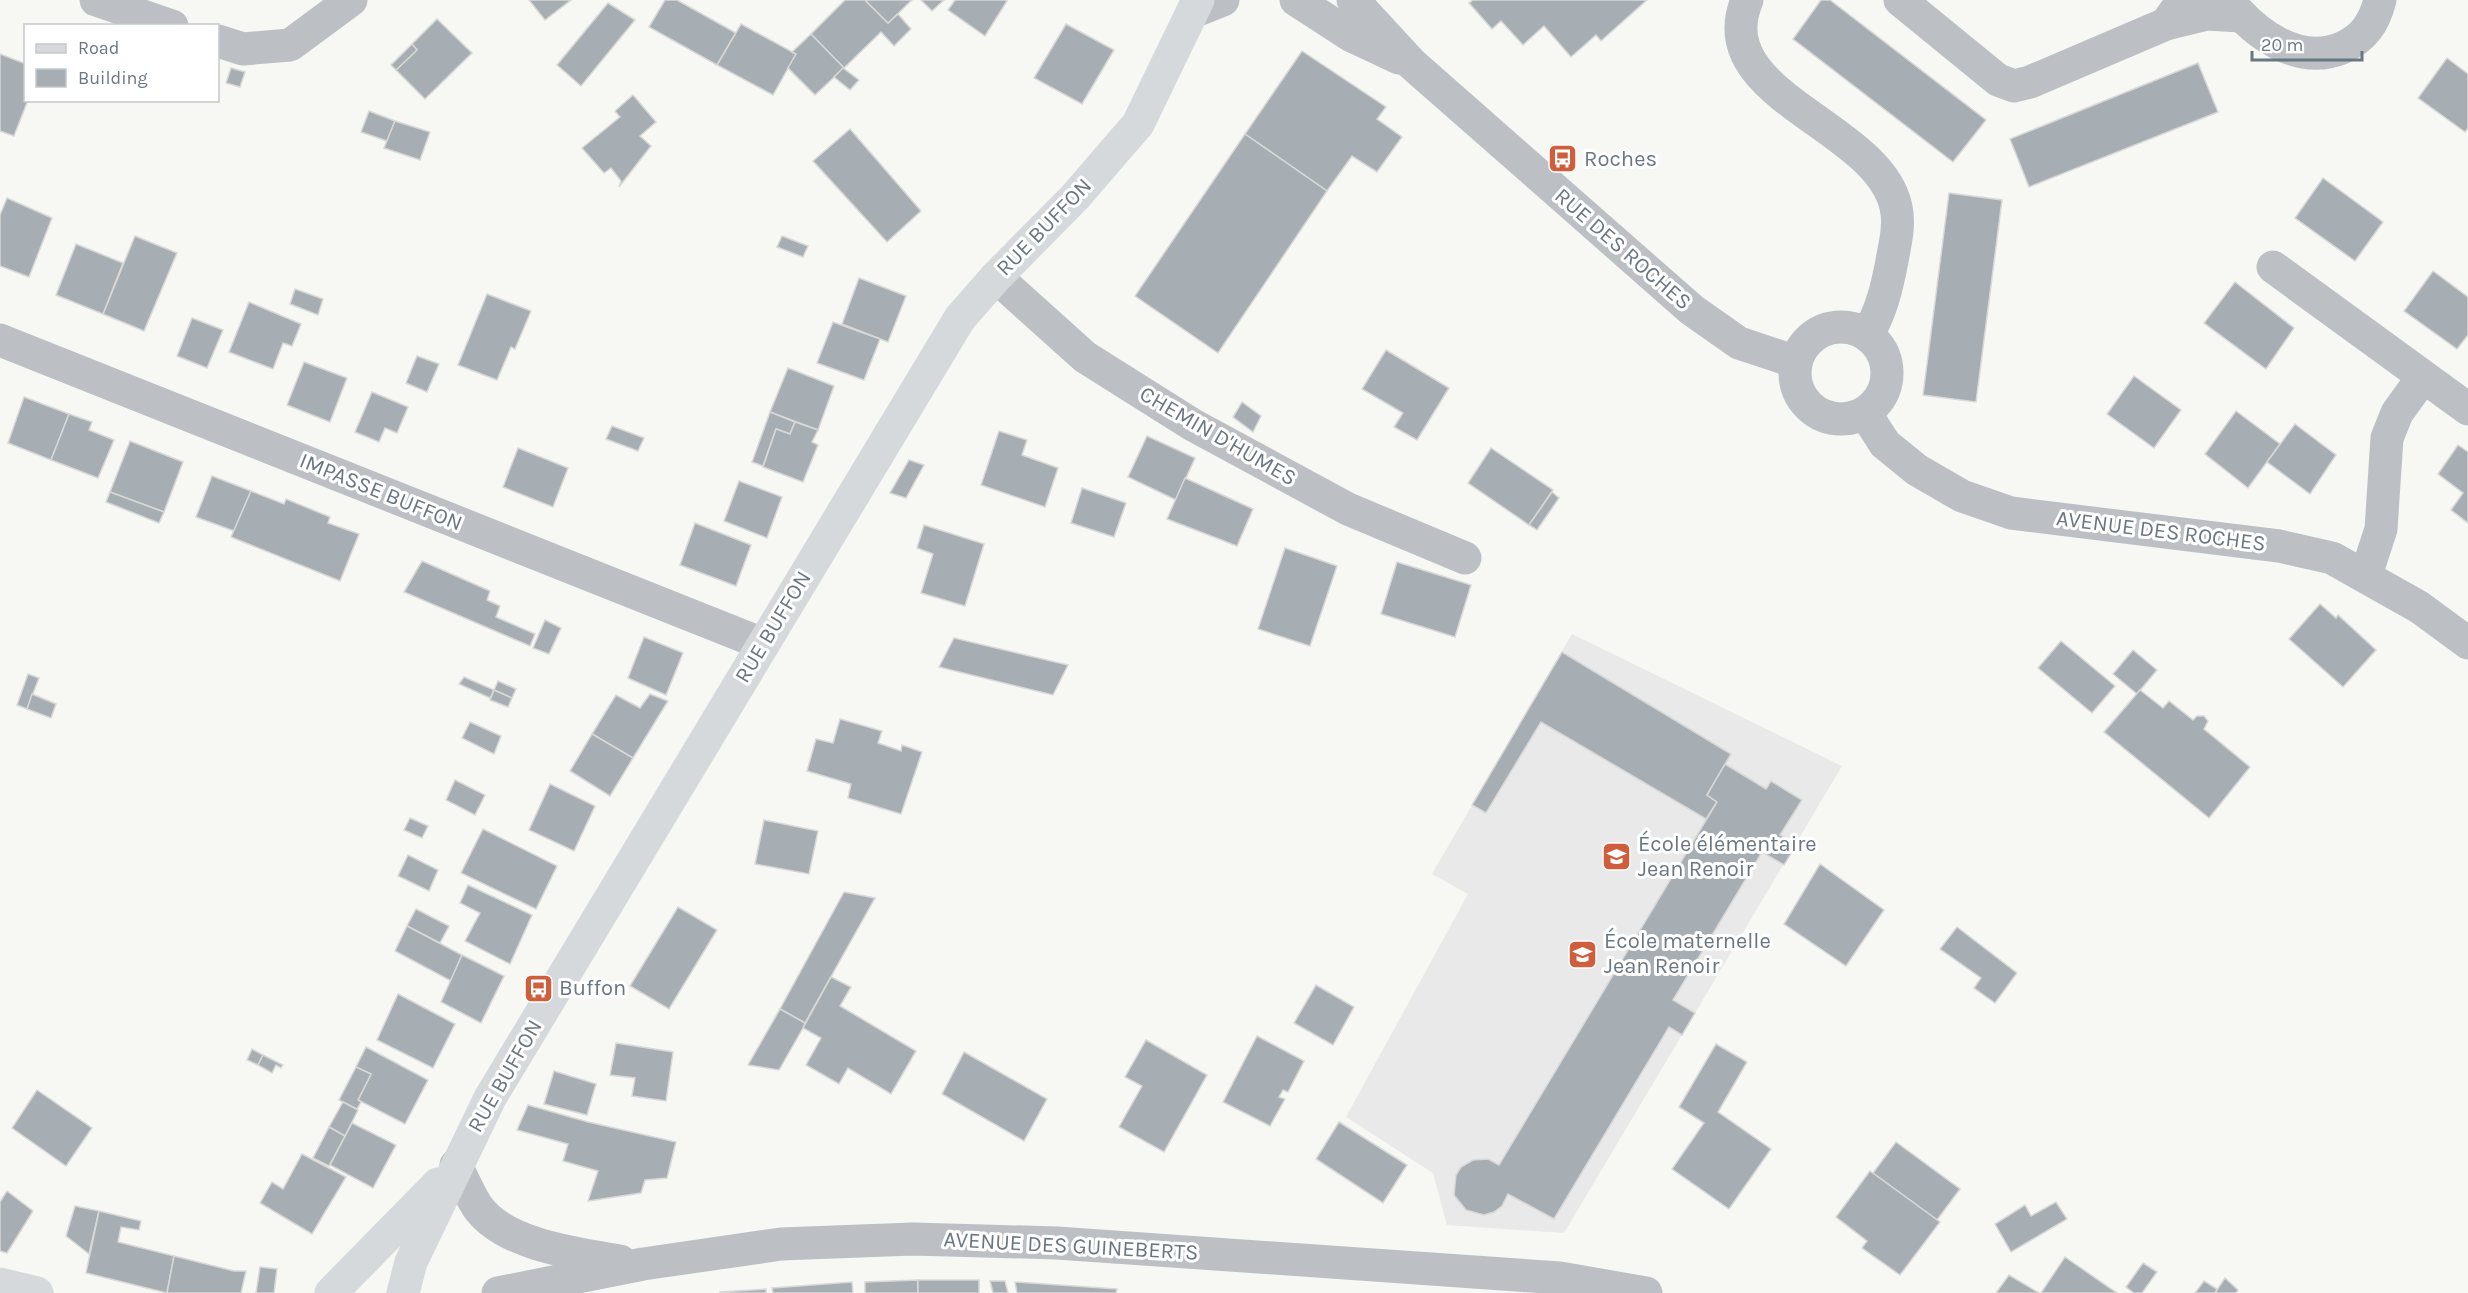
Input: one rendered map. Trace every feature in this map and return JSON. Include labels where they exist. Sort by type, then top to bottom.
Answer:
[{"type":"main road","name":"RUE BUFFON","points":[[403,1293],[411,1262],[490,1098],[960,318],[996,277],[1075,197],[1138,124],[1196,6]]},
{"type":"main road","points":[[331,1293],[456,1166]]},
{"type":"main road","points":[[0,1284],[37,1293]]},
{"type":"street","points":[[96,0],[166,24]]},
{"type":"street","points":[[219,41],[243,49],[290,45],[351,0]]},
{"type":"street","points":[[1196,6],[1223,0]]},
{"type":"street","name":"RUE DES ROCHES","points":[[1296,0],[1350,35],[1412,63]]},
{"type":"street","name":"RUE DES ROCHES","points":[[1353,0],[1412,63],[1692,310],[1739,343],[1796,362]]},
{"type":"street","points":[[1747,0],[1739,19],[1743,50],[1758,75],[1873,164],[1888,184],[1896,208],[1898,228],[1889,276],[1875,322],[1867,335]]},
{"type":"street","points":[[1900,0],[1998,80],[2014,86],[2030,82],[2174,12],[2207,14],[2234,8],[2288,49],[2319,55],[2352,44],[2375,20],[2380,0]]},
{"type":"street","points":[[2273,267],[2468,409]]},
{"type":"street","name":"CHEMIN D'HUMES","points":[[996,277],[1085,357],[1193,425],[1347,509],[1465,558]]},
{"type":"street","points":[[1854,328],[1867,335],[1878,346],[1885,360],[1887,375],[1884,390],[1876,403],[1865,413],[1834,420],[1819,415],[1807,405],[1798,392],[1794,377],[1796,362],[1802,348],[1812,337],[1825,329],[1854,328]]},
{"type":"street","name":"IMPASSE BUFFON","points":[[0,340],[762,644]]},
{"type":"street","points":[[2366,575],[2375,554],[2381,529],[2386,438],[2397,413],[2423,377]]},
{"type":"street","name":"AVENUE DES ROCHES","points":[[1865,413],[1886,444],[1917,470],[1962,495],[2011,513],[2279,546],[2332,558],[2366,575],[2419,607],[2468,643]]},
{"type":"street","points":[[456,1166],[478,1207],[488,1218],[513,1233],[551,1250],[643,1264]]},
{"type":"street","name":"AVENUE DES GUINEBERTS","points":[[498,1293],[643,1264],[781,1244],[913,1239],[1057,1243],[1560,1278],[1646,1293]]},
{"type":"shaded area","name":"École maternelle Jean Renoir","points":[[1572,634],[1842,766],[1564,1233],[1447,1225],[1433,1173],[1346,1117],[1468,894],[1432,874]]},
{"type":"building","points":[[529,0],[571,0],[545,20]]},
{"type":"building","points":[[665,0],[677,0],[736,33],[717,65],[649,27]]},
{"type":"building","points":[[845,0],[865,0],[888,23],[898,14],[911,29],[894,46],[881,32],[844,68],[811,34]]},
{"type":"building","points":[[865,0],[912,0],[888,23]]},
{"type":"building","points":[[921,0],[944,0],[932,11]]},
{"type":"building","points":[[955,0],[1007,1],[985,36],[948,10]]},
{"type":"building","points":[[1473,0],[1647,0],[1601,41],[1596,35],[1571,57],[1544,26],[1523,45],[1501,21],[1492,29],[1469,3]]},
{"type":"building","points":[[1821,0],[1830,0],[1986,120],[1953,162],[1793,39]]},
{"type":"building","points":[[608,3],[635,20],[581,86],[557,65]]},
{"type":"building","points":[[437,19],[472,53],[425,99],[396,70],[417,50],[412,44]]},
{"type":"building","points":[[741,24],[796,54],[773,95],[717,65]]},
{"type":"building","points":[[1066,24],[1114,50],[1082,104],[1034,78]]},
{"type":"building","points":[[811,34],[844,68],[815,95],[788,68],[796,54],[792,52]]},
{"type":"building","points":[[412,44],[417,50],[396,70],[391,65]]},
{"type":"building","points":[[1302,51],[1386,107],[1377,119],[1402,137],[1377,172],[1352,156],[1327,191],[1245,134]]},
{"type":"building","points":[[0,54],[24,63],[24,102],[27,102],[14,136],[0,131]]},
{"type":"building","points":[[2447,58],[2468,74],[2468,128],[2465,132],[2418,98]]},
{"type":"building","points":[[2198,63],[2218,112],[2029,187],[2010,139]]},
{"type":"building","points":[[231,68],[245,72],[240,87],[226,83]]},
{"type":"building","points":[[843,68],[859,80],[850,90],[834,77]]},
{"type":"building","points":[[633,95],[656,122],[640,136],[651,146],[619,187],[621,181],[611,168],[604,173],[582,148],[620,117],[615,111]]},
{"type":"building","points":[[369,111],[395,121],[387,141],[361,132]]},
{"type":"building","points":[[395,121],[430,132],[420,160],[384,148]]},
{"type":"building","points":[[850,129],[921,211],[887,242],[813,161]]},
{"type":"building","points":[[1245,134],[1327,191],[1218,353],[1135,296]]},
{"type":"building","points":[[2323,178],[2383,222],[2355,261],[2295,218]]},
{"type":"building","points":[[1949,193],[2002,200],[1976,402],[1923,395]]},
{"type":"building","points":[[7,198],[52,218],[29,277],[0,266],[0,215]]},
{"type":"building","points":[[135,236],[177,253],[144,331],[103,314]]},
{"type":"building","points":[[782,236],[808,246],[803,257],[777,247]]},
{"type":"building","points":[[76,244],[123,263],[103,314],[56,295]]},
{"type":"building","points":[[2433,271],[2468,297],[2468,335],[2457,349],[2404,311]]},
{"type":"building","points":[[859,278],[906,296],[888,342],[842,324]]},
{"type":"building","points":[[2235,282],[2294,328],[2266,369],[2204,323]]},
{"type":"building","points":[[295,289],[323,299],[318,315],[290,304]]},
{"type":"building","points":[[487,294],[531,311],[515,349],[511,347],[497,380],[458,365]]},
{"type":"building","points":[[249,302],[301,324],[292,346],[283,343],[273,369],[229,352]]},
{"type":"building","points":[[192,318],[223,330],[207,368],[177,356]]},
{"type":"building","points":[[833,322],[880,339],[864,380],[817,363]]},
{"type":"building","points":[[1386,350],[1449,388],[1417,440],[1394,427],[1403,413],[1362,389]]},
{"type":"building","points":[[417,356],[439,364],[427,392],[406,383]]},
{"type":"building","points":[[304,362],[347,378],[330,422],[287,405]]},
{"type":"building","points":[[788,368],[834,386],[818,430],[770,412]]},
{"type":"building","points":[[2134,376],[2181,410],[2154,448],[2107,414]]},
{"type":"building","points":[[372,392],[408,407],[397,433],[385,428],[379,442],[355,432]]},
{"type":"building","points":[[24,397],[69,414],[51,460],[8,443]]},
{"type":"building","points":[[1242,402],[1261,416],[1253,432],[1233,417]]},
{"type":"building","points":[[2236,411],[2280,444],[2248,488],[2205,454]]},
{"type":"building","points":[[770,412],[795,422],[790,434],[776,429],[763,466],[752,462]]},
{"type":"building","points":[[69,414],[92,422],[89,430],[114,440],[98,478],[51,460]]},
{"type":"building","points":[[795,422],[818,430],[812,442],[818,445],[803,482],[763,467],[776,429],[790,434]]},
{"type":"building","points":[[2295,424],[2336,455],[2310,494],[2267,462]]},
{"type":"building","points":[[612,426],[644,438],[638,451],[606,439]]},
{"type":"building","points":[[999,431],[1027,440],[1022,455],[1058,468],[1045,507],[981,485]]},
{"type":"building","points":[[1147,436],[1195,458],[1176,500],[1128,477]]},
{"type":"building","points":[[130,441],[183,462],[164,512],[110,492]]},
{"type":"building","points":[[2458,445],[2468,452],[2468,523],[2451,510],[2463,493],[2438,474]]},
{"type":"building","points":[[518,448],[568,468],[553,507],[503,487]]},
{"type":"building","points":[[1491,448],[1553,490],[1529,525],[1468,483]]},
{"type":"building","points":[[909,460],[924,465],[906,498],[890,493]]},
{"type":"building","points":[[212,476],[251,491],[234,531],[196,517]]},
{"type":"building","points":[[1185,478],[1253,509],[1237,546],[1167,519]]},
{"type":"building","points":[[739,481],[782,497],[767,538],[724,521]]},
{"type":"building","points":[[1082,488],[1126,503],[1114,537],[1071,523]]},
{"type":"building","points":[[251,491],[284,504],[286,499],[330,517],[328,523],[359,534],[340,581],[231,537]]},
{"type":"building","points":[[110,492],[164,512],[159,523],[106,502]]},
{"type":"building","points":[[1552,492],[1559,498],[1537,530],[1529,525]]},
{"type":"building","points":[[695,523],[751,545],[736,586],[680,565]]},
{"type":"building","points":[[924,525],[984,544],[965,606],[921,593],[933,554],[917,548]]},
{"type":"building","points":[[1285,548],[1337,566],[1310,646],[1258,629]]},
{"type":"building","points":[[422,561],[490,591],[487,600],[500,606],[496,617],[535,634],[530,646],[404,592]]},
{"type":"building","points":[[1397,562],[1471,585],[1455,637],[1381,614]]},
{"type":"building","points":[[2320,604],[2336,618],[2338,615],[2376,650],[2343,687],[2289,639]]},
{"type":"building","points":[[545,620],[561,628],[549,654],[533,648]]},
{"type":"building","points":[[644,637],[683,653],[666,695],[628,678]]},
{"type":"building","points":[[954,638],[1068,665],[1053,695],[939,667]]},
{"type":"building","points":[[2061,641],[2115,686],[2092,713],[2038,668]]},
{"type":"building","points":[[2133,650],[2157,670],[2137,694],[2113,674]]},
{"type":"building","points":[[1562,652],[1731,754],[1707,795],[1717,802],[1706,819],[1541,722],[1486,813],[1472,805]]},
{"type":"building","points":[[28,674],[39,678],[27,709],[17,705]]},
{"type":"building","points":[[464,677],[494,690],[490,698],[459,684]]},
{"type":"building","points":[[498,681],[516,689],[512,698],[494,690]]},
{"type":"building","points":[[494,690],[512,698],[508,707],[490,700]]},
{"type":"building","points":[[2140,690],[2163,708],[2169,701],[2193,720],[2197,716],[2204,716],[2208,721],[2204,729],[2250,767],[2209,818],[2104,732]]},
{"type":"building","points":[[32,694],[56,704],[51,718],[27,709]]},
{"type":"building","points":[[650,694],[668,701],[633,758],[592,734],[616,695],[640,708]]},
{"type":"building","points":[[840,719],[882,731],[878,743],[901,751],[902,745],[922,752],[901,814],[848,798],[851,784],[807,771],[816,739],[833,743]]},
{"type":"building","points":[[470,722],[501,736],[494,754],[462,738]]},
{"type":"building","points":[[592,734],[633,758],[610,796],[570,771]]},
{"type":"building","points":[[1725,764],[1766,789],[1771,781],[1802,800],[1780,835],[1797,844],[1784,865],[1762,852],[1673,1000],[1695,1013],[1682,1035],[1669,1027],[1554,1219],[1508,1194],[1502,1206],[1494,1212],[1484,1215],[1466,1210],[1454,1195],[1456,1175],[1461,1167],[1473,1160],[1488,1159],[1499,1165],[1717,802],[1707,795]]},
{"type":"building","points":[[455,780],[485,795],[475,815],[446,800]]},
{"type":"building","points":[[550,784],[595,806],[574,851],[529,830]]},
{"type":"building","points":[[410,818],[428,826],[422,838],[404,830]]},
{"type":"building","points":[[764,820],[818,831],[809,874],[755,864]]},
{"type":"building","points":[[483,829],[557,866],[536,909],[461,873]]},
{"type":"building","points":[[408,855],[438,870],[429,891],[398,876]]},
{"type":"building","points":[[1820,864],[1884,910],[1846,966],[1784,924]]},
{"type":"building","points":[[468,885],[532,915],[510,964],[465,941],[480,913],[460,903]]},
{"type":"building","points":[[844,892],[875,898],[805,1023],[780,1009]]},
{"type":"building","points":[[678,907],[717,930],[669,1009],[630,986]]},
{"type":"building","points":[[416,909],[449,926],[440,943],[407,926]]},
{"type":"building","points":[[407,926],[462,955],[451,981],[395,951]]},
{"type":"building","points":[[1957,927],[2017,973],[1995,1003],[1974,988],[1981,978],[1940,949]]},
{"type":"building","points":[[462,955],[504,976],[481,1023],[441,1002]]},
{"type":"building","points":[[831,977],[851,987],[840,1006],[916,1051],[891,1094],[848,1068],[839,1084],[806,1065],[821,1038],[803,1028]]},
{"type":"building","points":[[1316,985],[1354,1007],[1333,1045],[1294,1023]]},
{"type":"building","points":[[398,994],[455,1024],[433,1068],[377,1040]]},
{"type":"building","points":[[780,1009],[805,1023],[779,1070],[748,1065]]},
{"type":"building","points":[[1257,1036],[1304,1061],[1288,1092],[1283,1090],[1279,1097],[1285,1099],[1270,1126],[1223,1102]]},
{"type":"building","points":[[1146,1040],[1207,1075],[1164,1152],[1119,1127],[1142,1086],[1125,1077]]},
{"type":"building","points":[[616,1043],[673,1052],[666,1101],[632,1096],[635,1078],[610,1075]]},
{"type":"building","points":[[1716,1044],[1747,1062],[1718,1112],[1771,1149],[1729,1209],[1672,1169],[1704,1123],[1679,1107]]},
{"type":"building","points":[[366,1047],[428,1080],[405,1124],[358,1100],[371,1074],[356,1067]]},
{"type":"building","points":[[252,1049],[263,1055],[258,1065],[247,1060]]},
{"type":"building","points":[[964,1052],[1047,1099],[1024,1141],[942,1094]]},
{"type":"building","points":[[263,1055],[283,1065],[281,1068],[276,1065],[272,1073],[258,1065]]},
{"type":"building","points":[[356,1067],[371,1074],[358,1100],[361,1102],[357,1109],[339,1100]]},
{"type":"building","points":[[554,1071],[596,1084],[587,1115],[544,1104]]},
{"type":"building","points":[[37,1090],[92,1128],[66,1166],[12,1128]]},
{"type":"building","points":[[343,1102],[358,1110],[345,1136],[329,1127]]},
{"type":"building","points":[[528,1105],[588,1122],[676,1142],[667,1178],[645,1180],[641,1193],[588,1201],[598,1171],[563,1161],[568,1144],[517,1130]]},
{"type":"building","points":[[1339,1122],[1407,1165],[1383,1203],[1316,1159]]},
{"type":"building","points":[[352,1123],[396,1145],[373,1188],[330,1165]]},
{"type":"building","points":[[329,1127],[345,1136],[329,1166],[313,1158]]},
{"type":"building","points":[[1896,1142],[1960,1189],[1937,1220],[1873,1173]]},
{"type":"building","points":[[302,1154],[346,1177],[312,1234],[260,1203],[272,1182],[283,1189]]},
{"type":"building","points":[[1870,1171],[1940,1222],[1900,1275],[1862,1248],[1867,1241],[1836,1217]]},
{"type":"building","points":[[7,1191],[33,1211],[7,1253],[0,1251],[0,1202]]},
{"type":"building","points":[[2056,1202],[2067,1219],[2011,1252],[1995,1224],[2025,1205],[2031,1216]]},
{"type":"building","points":[[75,1206],[99,1211],[89,1254],[66,1236]]},
{"type":"building","points":[[99,1211],[141,1221],[139,1230],[121,1227],[118,1242],[174,1256],[167,1293],[86,1273]]},
{"type":"building","points":[[174,1256],[234,1271],[246,1271],[241,1293],[167,1293]]},
{"type":"building","points":[[2065,1257],[2117,1293],[2041,1293]]},
{"type":"building","points":[[2143,1263],[2157,1272],[2142,1293],[2134,1293],[2126,1287]]},
{"type":"building","points":[[260,1267],[277,1269],[274,1293],[256,1293]]},
{"type":"building","points":[[2009,1275],[2039,1293],[1996,1293]]},
{"type":"building","points":[[2225,1278],[2238,1290],[2236,1293],[2215,1293]]},
{"type":"building","points":[[918,1280],[918,1293],[865,1293],[865,1282]]},
{"type":"building","points":[[918,1280],[979,1280],[979,1293],[918,1293]]},
{"type":"building","points":[[990,1281],[1005,1281],[1008,1293],[993,1293]]},
{"type":"building","points":[[2204,1281],[2217,1289],[2215,1293],[2195,1293]]},
{"type":"building","points":[[852,1282],[853,1293],[773,1293],[772,1288]]},
{"type":"building","points":[[1015,1282],[1117,1289],[1116,1293],[1017,1293]]},
{"type":"building","points":[[766,1289],[766,1293],[720,1293],[720,1292]]},
{"type":"place","name":"Roches","points":[[1563,159]]},
{"type":"place","name":"École élémentaire Jean Renoir","points":[[1617,857]]},
{"type":"place","name":"École maternelle Jean Renoir","points":[[1583,954]]},
{"type":"place","name":"Buffon","points":[[538,988]]}]
